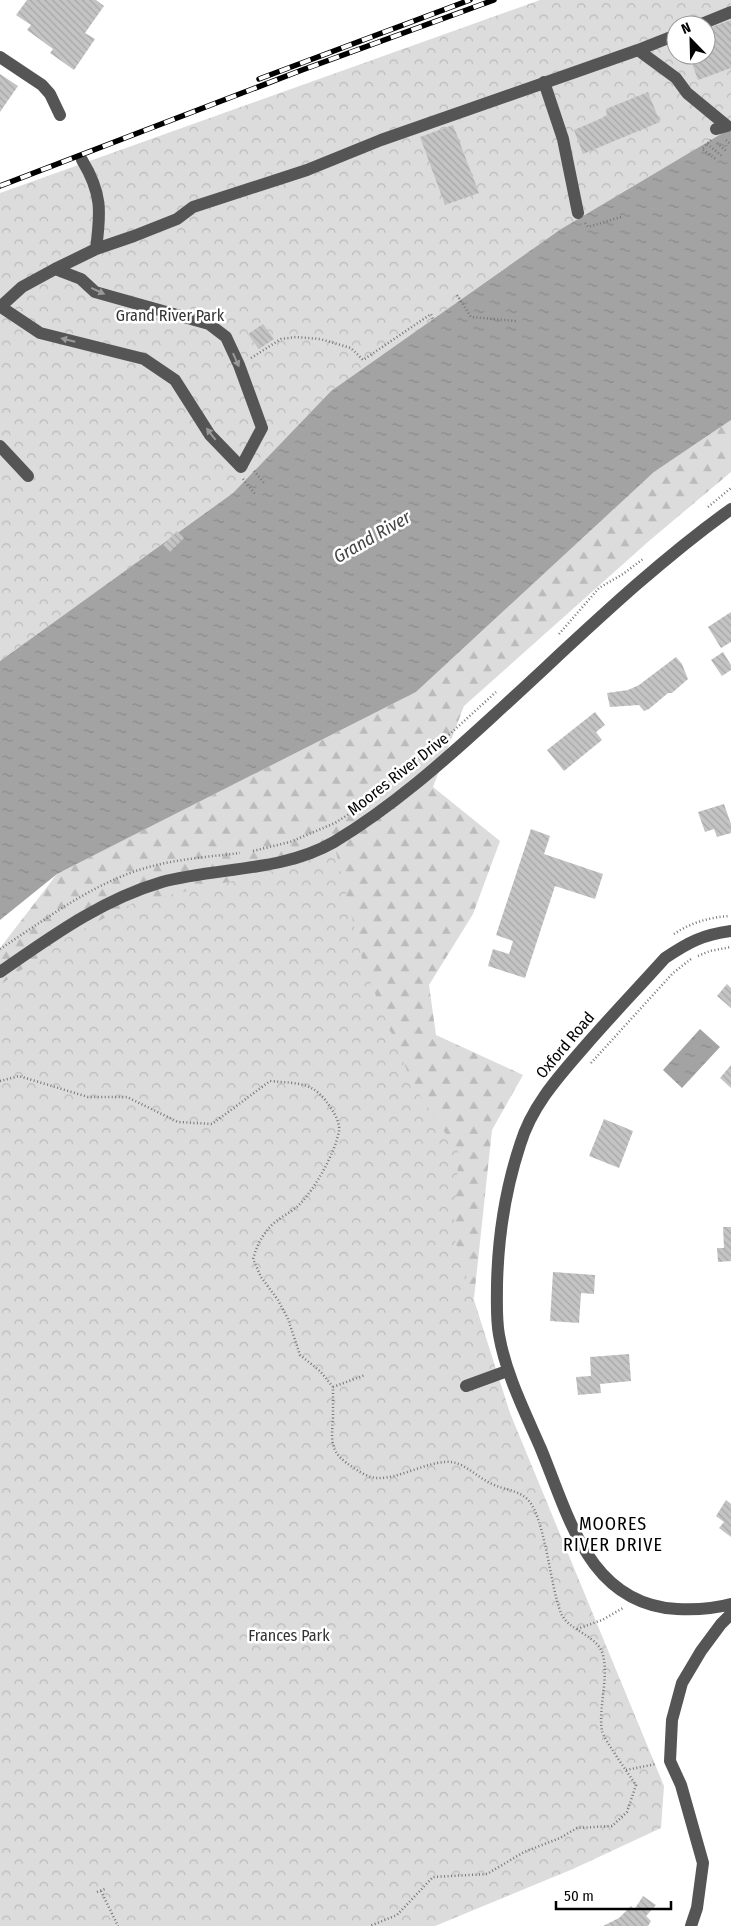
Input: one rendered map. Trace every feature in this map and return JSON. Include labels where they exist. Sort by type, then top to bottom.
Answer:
[{"type":"street","points":[[716,18],[731,12]]},
{"type":"street","points":[[55,270],[81,280],[95,292],[209,324],[226,337],[239,365],[262,428],[245,471],[210,435],[174,380],[144,359],[40,333],[0,307],[22,287],[96,248],[148,231],[177,219],[193,207],[308,170],[380,140],[666,39]]},
{"type":"street","points":[[638,50],[676,78],[687,93],[727,126],[716,129]]},
{"type":"street","points":[[0,57],[42,85],[50,94],[60,115]]},
{"type":"street","points":[[544,82],[563,139],[578,213]]},
{"type":"street","points":[[82,160],[93,177],[98,194],[100,222],[96,248]]},
{"type":"street","points":[[0,446],[28,476]]},
{"type":"street","name":"Moores River Drive","points":[[0,972],[59,930],[100,906],[127,894],[164,882],[294,860],[330,844],[360,825],[388,807],[448,757],[644,578],[731,509]]},
{"type":"street","name":"Oxford Road","points":[[731,931],[706,935],[689,942],[665,958],[550,1086],[533,1114],[520,1142],[504,1205],[499,1240],[497,1303],[498,1334],[508,1371],[573,1528],[587,1556],[602,1576],[620,1591],[636,1600],[661,1608],[687,1610],[717,1608],[731,1604]]},
{"type":"street","points":[[466,1386],[508,1371]]},
{"type":"street","points":[[691,1926],[697,1908],[703,1863],[681,1785],[670,1760],[672,1720],[682,1683],[701,1651],[731,1614]]},
{"type":"path","points":[[717,160],[702,149],[712,138],[727,152]]},
{"type":"path","points":[[707,144],[722,156]]},
{"type":"path","points":[[578,213],[588,227],[621,217]]},
{"type":"path","points":[[457,295],[471,316],[516,321]]},
{"type":"path","points":[[239,365],[281,339],[296,337],[320,339],[351,348],[363,360],[431,314],[433,319]]},
{"type":"path","points":[[245,471],[265,484]]},
{"type":"path","points":[[245,471],[255,494]]},
{"type":"path","points":[[705,510],[731,488]]},
{"type":"path","points":[[554,640],[599,588],[623,574],[646,557]]},
{"type":"path","points":[[0,949],[93,890],[142,869],[194,858],[249,853],[290,842],[335,823],[360,807],[407,770],[497,691]]},
{"type":"path","points":[[588,1066],[673,973],[693,958],[710,951],[731,947]]},
{"type":"path","points":[[0,1081],[19,1076],[88,1097],[127,1097],[178,1122],[212,1124],[270,1081],[305,1084],[324,1096],[336,1116],[339,1130],[327,1164],[313,1187],[298,1205],[274,1223],[263,1236],[253,1259],[260,1277],[278,1300],[288,1319],[300,1355],[320,1370],[333,1387],[330,1436],[335,1452],[344,1462],[359,1471],[368,1476],[379,1478],[432,1464],[457,1463],[493,1485],[516,1491],[528,1499],[536,1513],[547,1555],[554,1593],[562,1615],[566,1621],[591,1639],[602,1653],[605,1670],[602,1732],[636,1785],[627,1812],[612,1826],[577,1828],[560,1838],[524,1852],[487,1874],[433,1878],[397,1915],[370,1926]]},
{"type":"path","points":[[333,1387],[365,1375]]},
{"type":"path","points":[[577,1629],[602,1620],[636,1600]]},
{"type":"path","points":[[626,1770],[670,1760]]},
{"type":"path","points":[[98,1892],[105,1889]]},
{"type":"path","points":[[102,1891],[118,1926]]},
{"type":"green space","name":"Grand River Park","points":[[540,0],[731,0],[731,128],[561,229],[331,391],[233,493],[0,661],[0,193]]},
{"type":"green space","points":[[731,420],[731,472],[649,541],[464,706],[433,787],[500,841],[473,914],[429,985],[436,1035],[523,1075],[492,1130],[474,1298],[402,1233],[0,1308],[0,948],[57,874],[416,692],[654,472]]},
{"type":"green space","name":"Frances Park","points":[[336,852],[364,967],[413,1085],[459,1153],[453,1234],[510,1413],[664,1786],[661,1828],[573,1869],[435,1926],[0,1926],[0,985],[68,937],[133,903],[264,874]]},
{"type":"water","name":"Grand River","points":[[731,128],[731,420],[654,472],[416,692],[57,874],[0,920],[0,661],[233,493],[331,391],[561,229]]},
{"type":"water","points":[[700,1029],[720,1047],[682,1088],[663,1070]]},
{"type":"building","points":[[27,0],[96,0],[104,6],[85,33],[95,39],[74,70],[50,53],[53,49],[27,30],[31,25],[16,15]]},
{"type":"building","points":[[731,20],[731,68],[698,80],[693,65],[716,65],[716,25]]},
{"type":"building","points":[[0,74],[18,86],[0,112]]},
{"type":"building","points":[[648,92],[660,122],[583,154],[574,130],[607,116],[606,109]]},
{"type":"building","points":[[453,125],[479,193],[445,205],[420,137]]},
{"type":"building","points":[[263,324],[274,339],[259,349],[248,334]]},
{"type":"building","points":[[177,531],[184,538],[170,552],[163,545]]},
{"type":"building","points":[[731,612],[731,642],[721,648],[708,627]]},
{"type":"building","points":[[723,652],[731,665],[731,670],[722,676],[711,660]]},
{"type":"building","points":[[676,657],[682,664],[688,679],[672,693],[668,693],[644,711],[639,705],[610,707],[607,693],[628,690],[639,685]]},
{"type":"building","points":[[595,712],[605,725],[596,732],[602,740],[564,771],[547,750]]},
{"type":"building","points":[[724,804],[731,824],[731,833],[717,837],[714,829],[705,832],[698,812]]},
{"type":"building","points":[[531,829],[550,836],[544,854],[603,874],[595,899],[555,886],[525,978],[488,966],[493,949],[509,954],[513,941],[496,935]]},
{"type":"building","points":[[727,984],[731,988],[731,1008],[717,996]]},
{"type":"building","points":[[731,1065],[731,1088],[720,1078]]},
{"type":"building","points":[[604,1119],[633,1131],[619,1168],[589,1156]]},
{"type":"building","points":[[723,1227],[731,1227],[731,1261],[718,1262],[717,1248],[724,1248]]},
{"type":"building","points":[[553,1272],[595,1275],[594,1294],[581,1293],[579,1323],[550,1321]]},
{"type":"building","points":[[629,1354],[631,1381],[600,1384],[601,1393],[578,1395],[576,1377],[591,1376],[590,1357]]},
{"type":"building","points":[[726,1500],[731,1504],[731,1537],[719,1528],[724,1522],[716,1516]]},
{"type":"building","points":[[643,1896],[656,1905],[646,1916],[651,1921],[648,1926],[603,1926],[619,1918],[631,1906],[634,1910]]},
{"type":"railway","points":[[259,79],[470,0]]},
{"type":"railway","points":[[0,186],[302,70],[494,0]]},
{"type":"district","name":"MOORES RIVER DRIVE","points":[[613,1534]]}]
